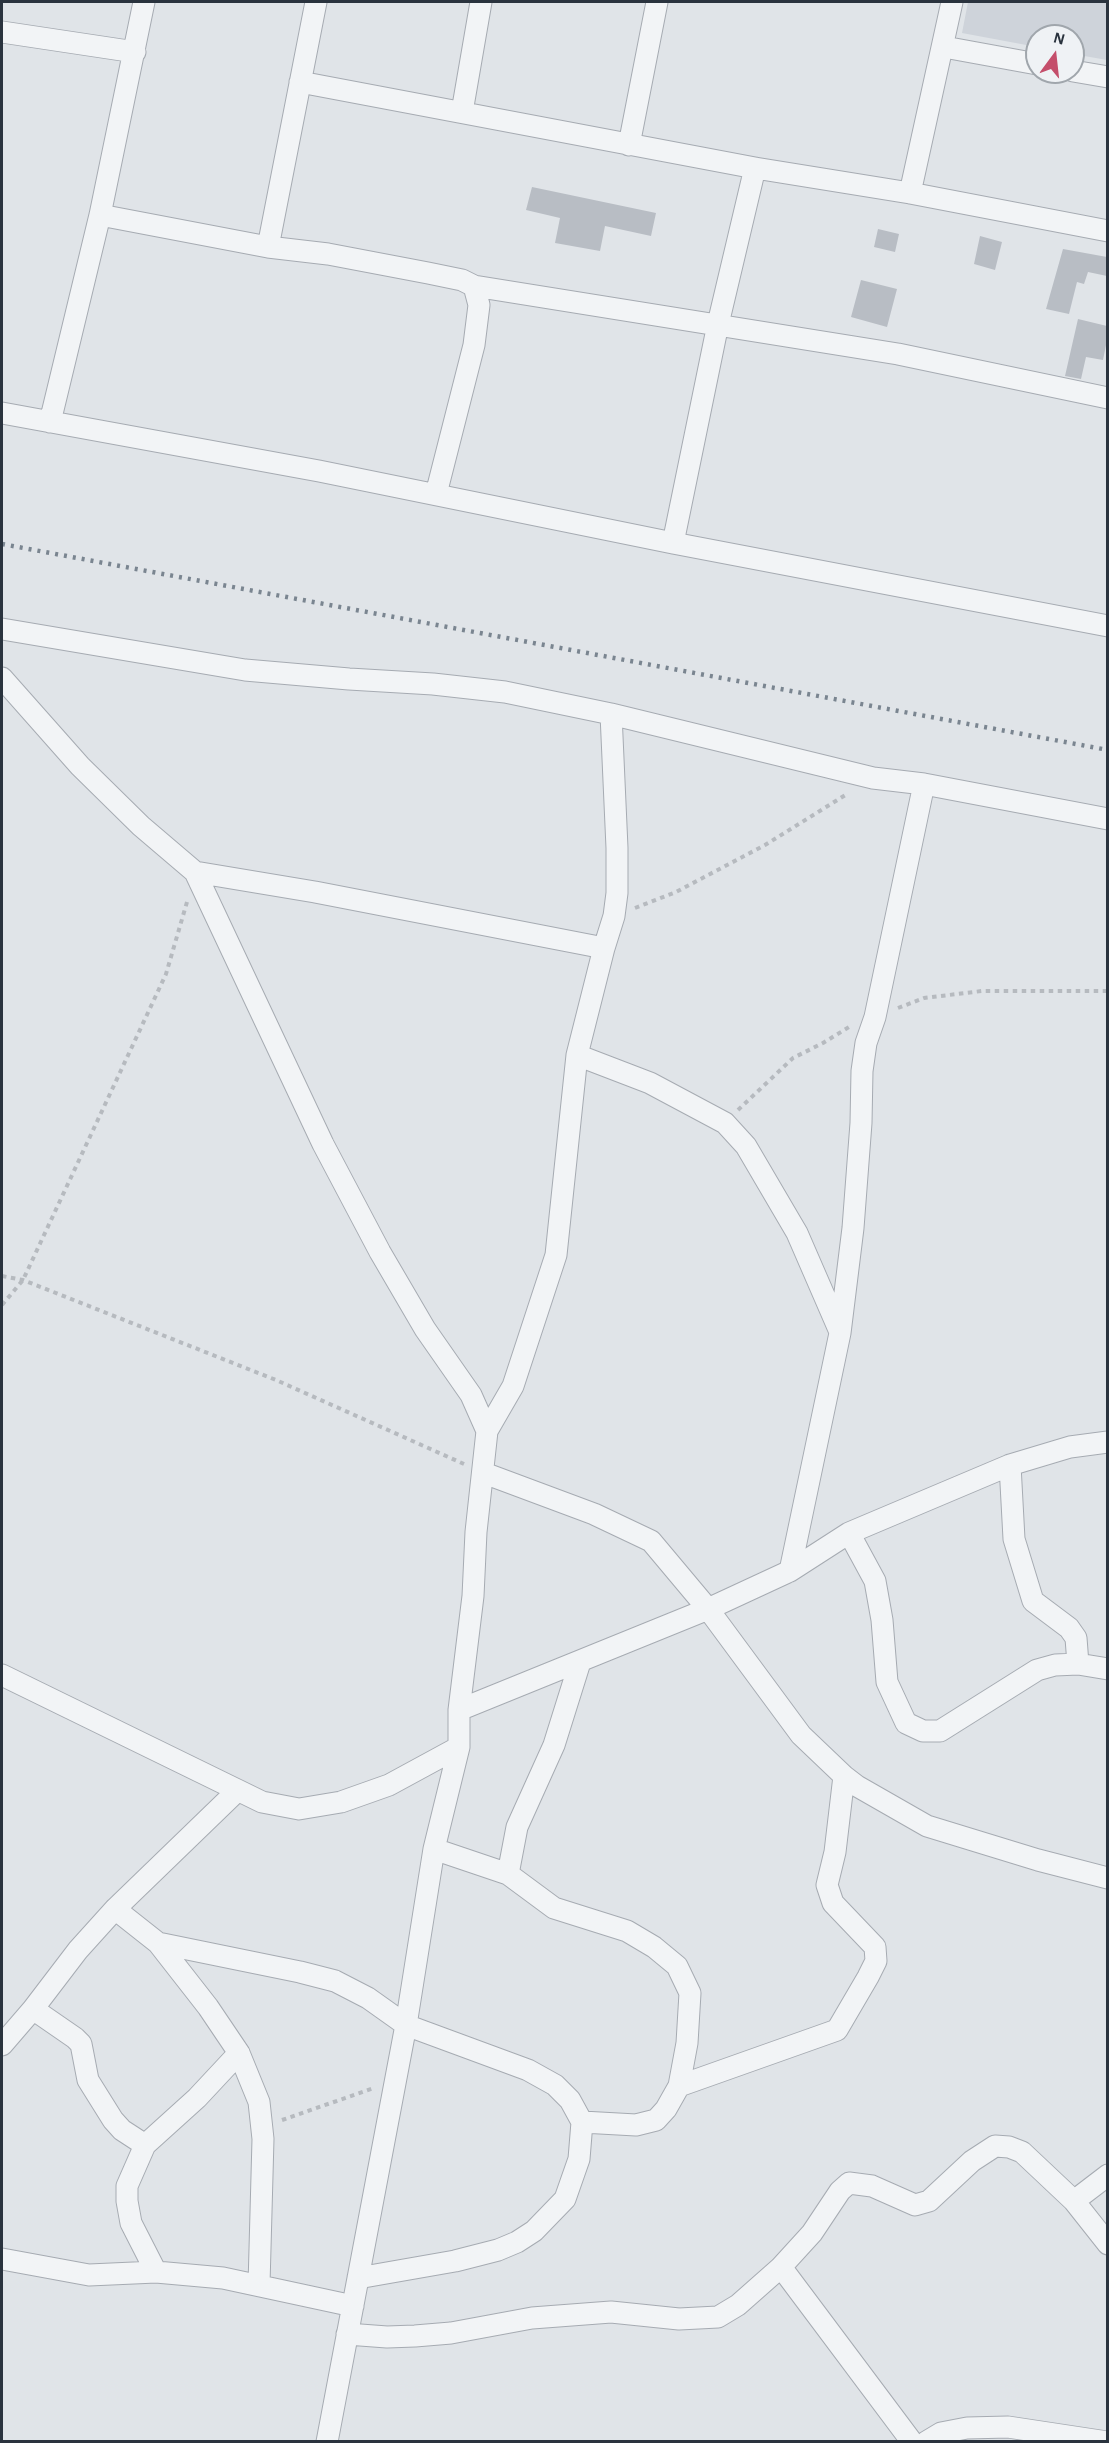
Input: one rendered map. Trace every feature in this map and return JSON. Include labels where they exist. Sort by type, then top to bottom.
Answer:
[{"type":"street","points":[[50,422],[100,215],[144,2]]},
{"type":"street","points":[[268,247],[316,2]]},
{"type":"street","points":[[462,112],[481,2]]},
{"type":"street","points":[[629,145],[657,2]]},
{"type":"street","points":[[910,193],[944,47],[952,2]]},
{"type":"street","points":[[2,32],[135,52]]},
{"type":"street","points":[[944,47],[1025,62]]},
{"type":"street","points":[[1085,73],[1107,77]]},
{"type":"street","points":[[300,82],[629,145],[910,193],[1107,231]]},
{"type":"street","points":[[673,543],[718,324],[755,168]]},
{"type":"street","points":[[100,215],[268,247],[328,254],[406,268],[462,280],[474,286],[898,354],[1107,399]]},
{"type":"street","points":[[436,494],[474,345],[479,305],[474,286]]},
{"type":"street","points":[[2,413],[436,494],[673,543],[1107,626]]},
{"type":"street","points":[[2,629],[245,669],[349,680],[433,684],[505,693],[611,714],[873,778],[924,784],[1107,819]]},
{"type":"street","points":[[2,678],[80,766],[141,826],[195,872],[323,1144],[380,1252],[424,1329],[471,1395],[487,1431]]},
{"type":"street","points":[[327,2442],[406,2025],[434,1849],[459,1747],[459,1710],[473,1596],[476,1532],[487,1431],[513,1386],[556,1255],[577,1056],[614,916],[617,848],[611,714]]},
{"type":"street","points":[[790,1571],[840,1333],[853,1228],[861,1123],[862,1071],[866,1043],[874,1017],[924,784]]},
{"type":"street","points":[[195,872],[315,892],[604,948]]},
{"type":"street","points":[[577,1056],[650,1083],[725,1123],[746,1146],[797,1233],[840,1333]]},
{"type":"street","points":[[459,1710],[489,1696],[708,1610],[790,1571],[849,1533],[1010,1465],[1070,1447],[1107,1442]]},
{"type":"street","points":[[1010,1465],[1014,1539],[1033,1601],[1069,1628],[1077,1638],[1078,1664]]},
{"type":"street","points":[[484,1473],[594,1514],[651,1541],[708,1610],[801,1735],[844,1776],[927,1826],[1038,1860],[1107,1878]]},
{"type":"street","points":[[849,1533],[874,1581],[882,1620],[887,1682],[906,1724],[923,1731],[940,1731],[1037,1670],[1055,1665],[1078,1664],[1107,1669]]},
{"type":"street","points":[[508,1874],[517,1827],[554,1745],[580,1662]]},
{"type":"street","points":[[2,1675],[237,1791],[262,1802],[299,1809],[341,1802],[388,1785],[459,1747]]},
{"type":"street","points":[[679,2086],[837,2030],[868,1977],[876,1961],[875,1947],[833,1903],[827,1885],[835,1852],[844,1776]]},
{"type":"street","points":[[2,2045],[78,1950],[115,1909],[237,1791]]},
{"type":"street","points":[[434,1849],[508,1874],[554,1908],[627,1931],[654,1947],[677,1966],[690,1993],[687,2043],[679,2086],[666,2109],[656,2120],[636,2124],[582,2122]]},
{"type":"street","points":[[115,1909],[158,1943],[208,2007],[239,2053],[259,2102],[263,2139],[259,2285]]},
{"type":"street","points":[[158,1943],[335,1981],[368,1998],[406,2025],[517,2066],[555,2085],[570,2100],[582,2122],[579,2159],[565,2199],[534,2231],[498,2250],[455,2261],[358,2278]]},
{"type":"street","points":[[33,2009],[81,2044],[88,2080],[113,2120],[122,2130],[145,2145]]},
{"type":"street","points":[[156,2272],[132,2223],[126,2201],[127,2186],[145,2145],[197,2098],[239,2053]]},
{"type":"street","points":[[347,2334],[387,2337],[424,2335],[532,2318],[611,2312],[679,2319],[718,2317],[738,2305],[781,2267],[812,2233],[840,2191],[849,2183],[872,2186],[915,2205],[929,2201],[972,2161],[995,2146],[1009,2147],[1022,2152],[1074,2201],[1107,2244]]},
{"type":"street","points":[[1074,2201],[1107,2175]]},
{"type":"street","points":[[2,2259],[89,2275],[156,2272],[223,2278],[353,2306]]},
{"type":"street","points":[[781,2267],[912,2442]]},
{"type":"street","points":[[926,2442],[941,2433],[967,2428],[1008,2427],[1107,2442]]},
{"type":"path","points":[[614,916],[676,892],[765,845],[873,778]]},
{"type":"path","points":[[2,1305],[23,1280],[166,974],[195,872]]},
{"type":"path","points":[[725,1123],[793,1058],[848,1027],[924,998],[982,991],[1107,991]]},
{"type":"path","points":[[2,1276],[23,1280],[276,1380],[484,1473]]},
{"type":"path","points":[[260,2121],[278,2122],[358,2095],[396,2077]]},
{"type":"shaded area","points":[[968,2],[1107,2],[1107,60],[1085,56],[1085,24],[1025,24],[1025,45],[962,33]]},
{"type":"building","points":[[532,187],[656,213],[651,236],[605,226],[600,251],[555,243],[560,218],[526,210]]},
{"type":"building","points":[[878,229],[899,234],[895,252],[874,247]]},
{"type":"building","points":[[980,236],[1002,242],[995,270],[974,264]]},
{"type":"building","points":[[1063,249],[1107,257],[1107,276],[1088,272],[1084,284],[1077,282],[1069,314],[1046,309]]},
{"type":"building","points":[[861,280],[897,289],[887,327],[851,317]]},
{"type":"building","points":[[1078,319],[1107,326],[1103,360],[1086,357],[1081,379],[1065,376]]},
{"type":"railway","points":[[2,544],[1108,750]]}]
